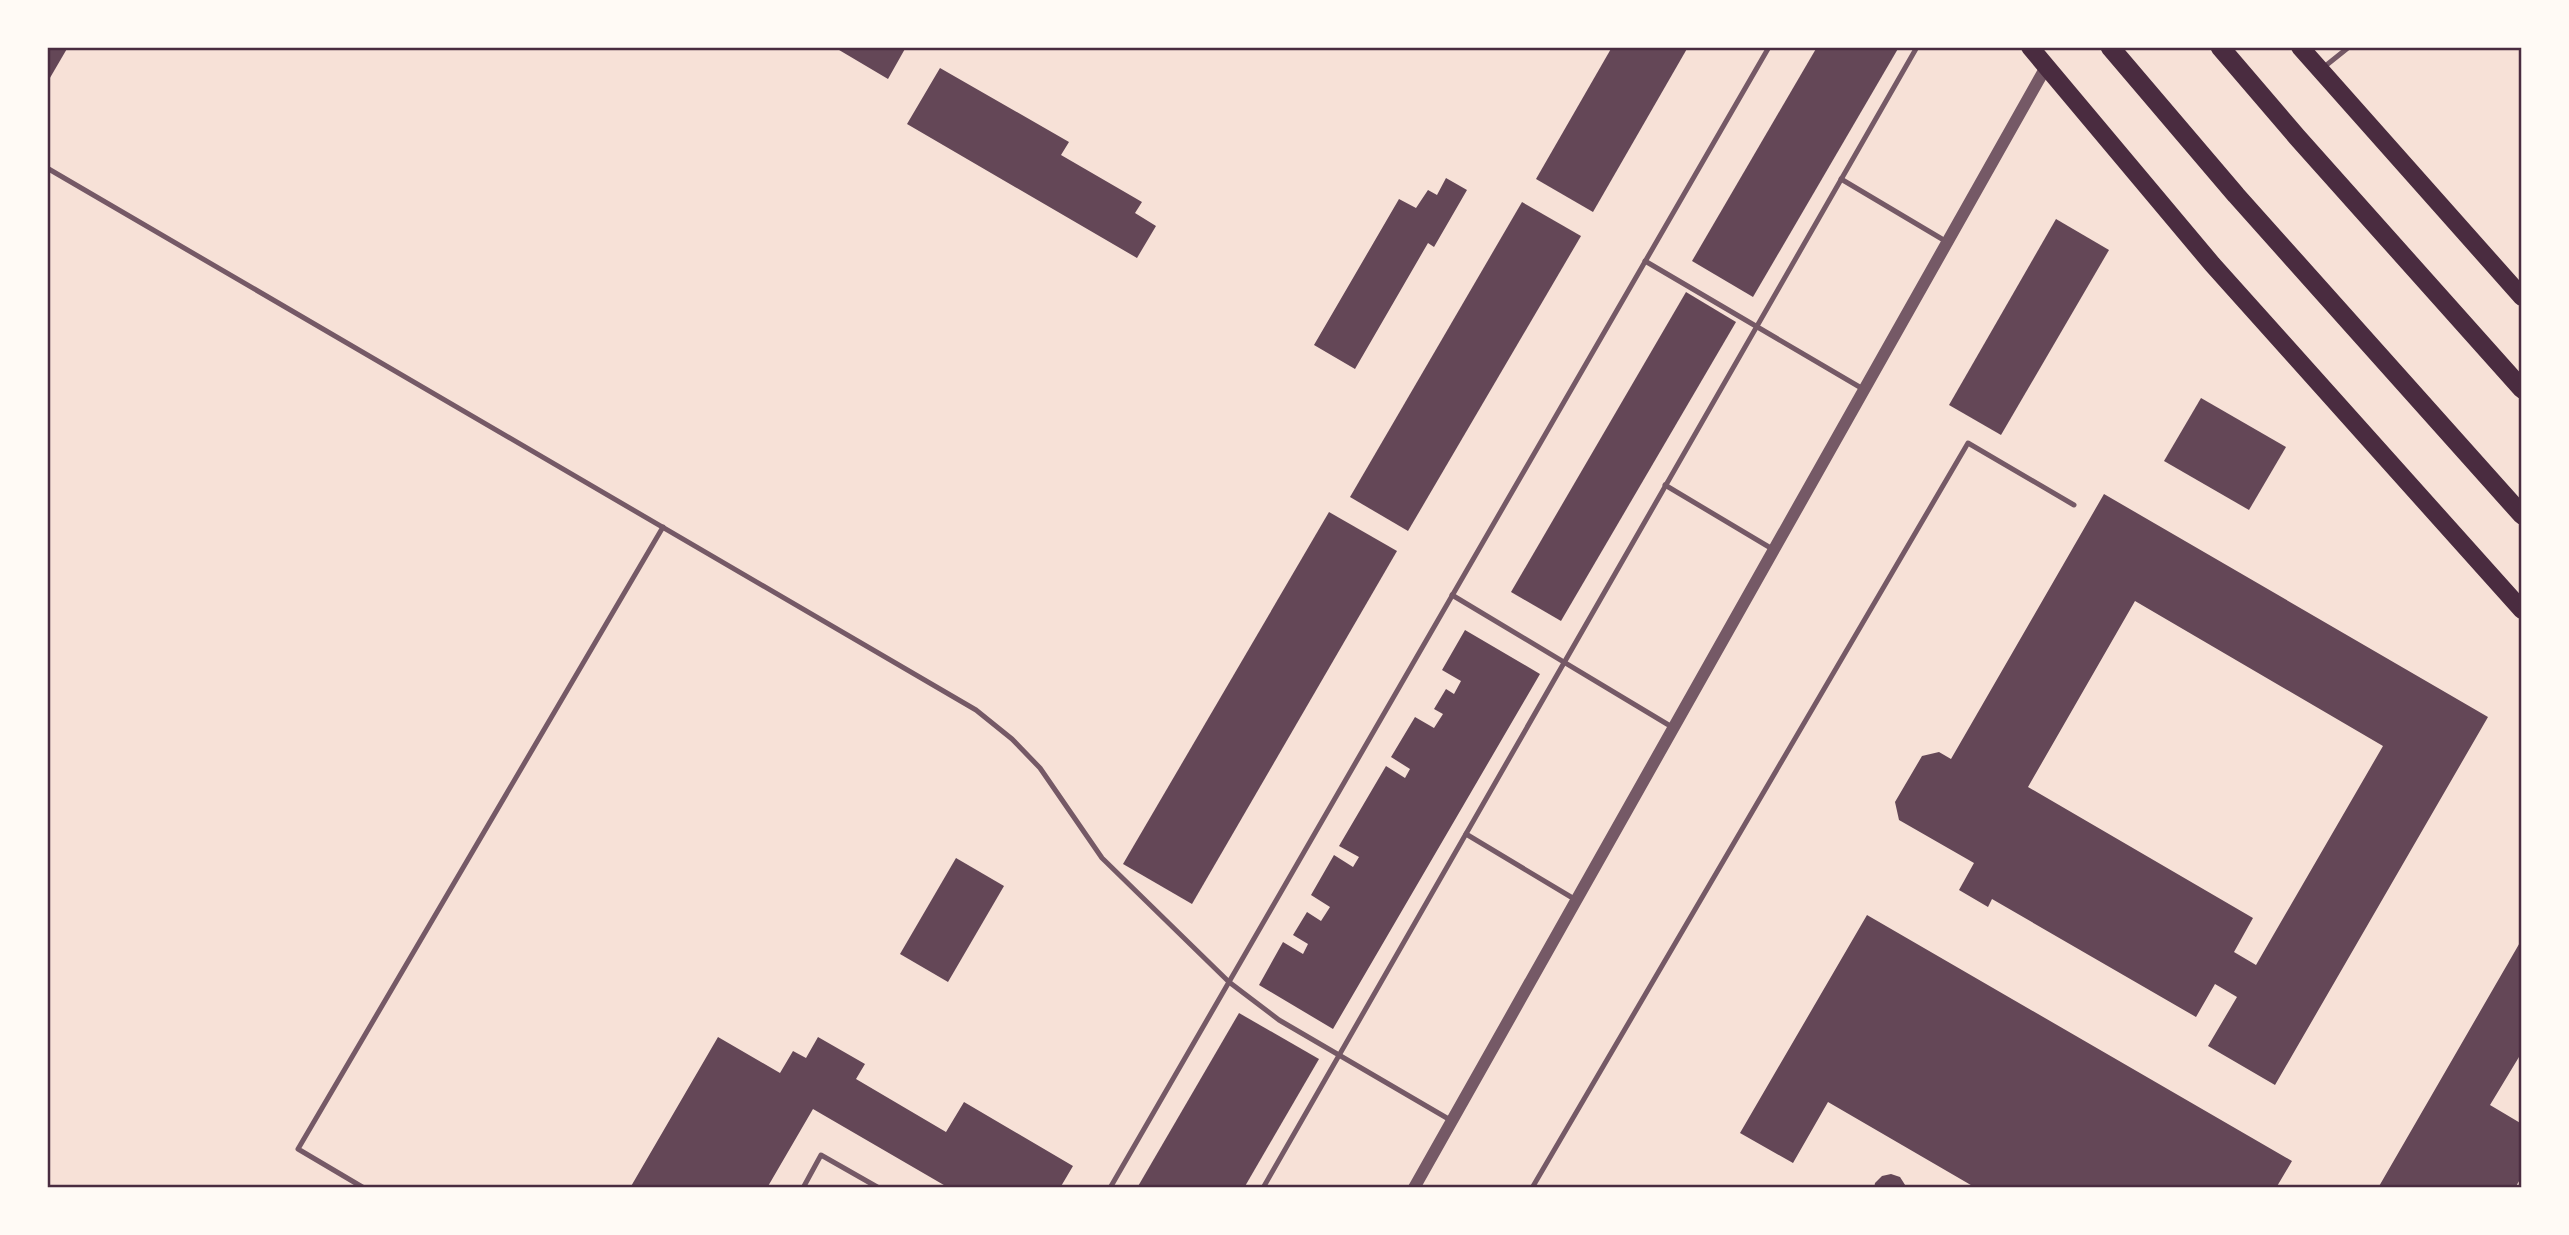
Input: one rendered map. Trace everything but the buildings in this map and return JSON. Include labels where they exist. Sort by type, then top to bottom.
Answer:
[{"type":"highway","points":[[2110,47],[2235,195],[2522,515]]},
{"type":"highway","points":[[2220,47],[2297,138],[2522,388]]},
{"type":"main road","points":[[2030,47],[2212,264],[2522,610]]},
{"type":"main road","points":[[2300,47],[2522,297]]},
{"type":"street","points":[[1414,1188],[2046,68]]},
{"type":"lane","points":[[1110,1188],[1769,47]]},
{"type":"lane","points":[[1263,1188],[1917,47]]},
{"type":"lane","points":[[2320,71],[2349,47]]},
{"type":"lane","points":[[47,168],[976,710],[1040,768],[1102,858],[1229,982],[1279,1020],[1452,1121]]},
{"type":"lane","points":[[1841,179],[1947,243]]},
{"type":"lane","points":[[1645,261],[1864,389]]},
{"type":"lane","points":[[1532,1188],[1968,443],[2074,505]]},
{"type":"lane","points":[[1665,485],[1774,550]]},
{"type":"lane","points":[[364,1188],[299,1149],[663,527]]},
{"type":"lane","points":[[1452,595],[1674,728]]},
{"type":"lane","points":[[1466,834],[1576,900]]},
{"type":"lane","points":[[803,1188],[821,1155],[880,1188]]}]
